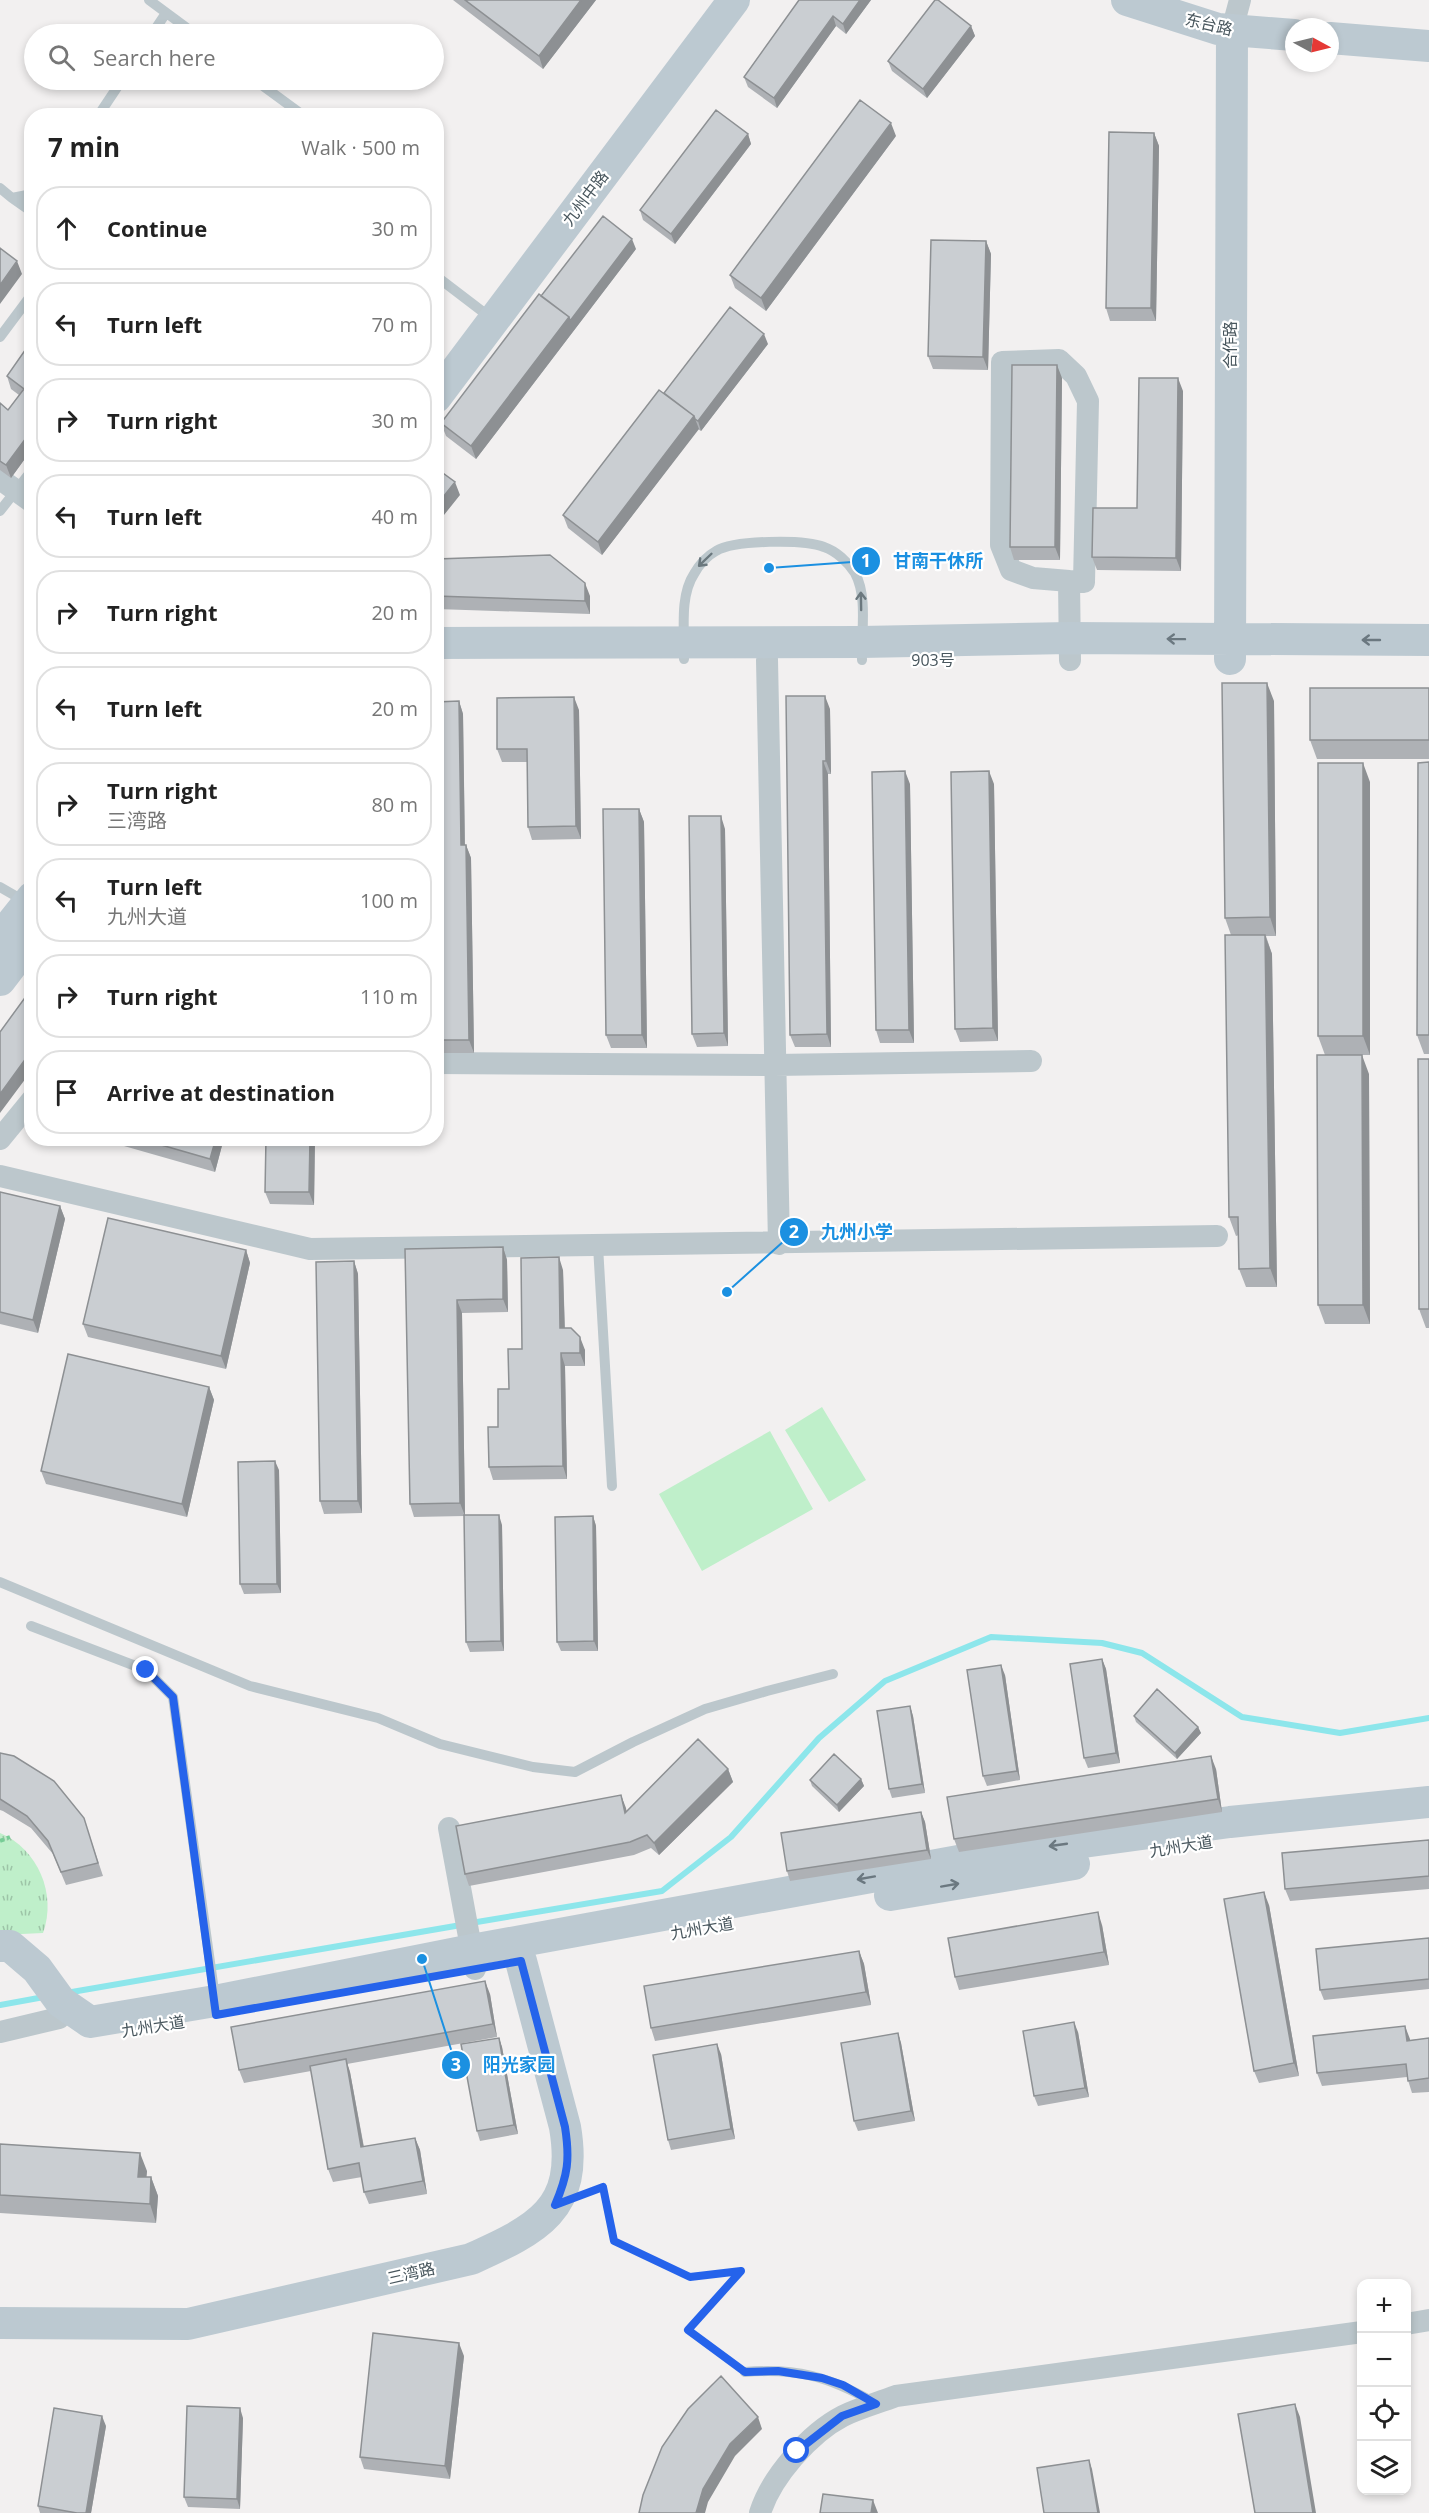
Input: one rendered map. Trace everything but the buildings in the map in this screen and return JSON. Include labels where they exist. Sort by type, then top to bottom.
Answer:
[{"type":"street","points":[[444,358],[486,314],[715,0]]},
{"type":"street","name":"九州中路","points":[[444,384],[486,314],[734,0]]},
{"type":"street","name":"东台路","points":[[1127,0],[1186,20],[1232,30],[1285,33]]},
{"type":"street","points":[[1232,30],[1240,0]]},
{"type":"street","name":"合作路","points":[[1230,650],[1232,30]]},
{"type":"street","points":[[1339,39],[1429,46]]},
{"type":"street","points":[[1059,360],[1076,376],[1088,401],[1084,582],[1070,581],[1034,578],[1011,570],[1001,545],[1002,362],[1059,360]]},
{"type":"street","points":[[1069,649],[1070,581]]},
{"type":"street","points":[[1230,650],[1429,640]]},
{"type":"street","points":[[444,643],[684,650],[862,651]]},
{"type":"street","name":"903号","points":[[444,657],[684,650],[766,660],[862,651],[1069,649],[1230,650],[1429,660]]},
{"type":"street","points":[[766,660],[779,1244]]},
{"type":"street","points":[[0,938],[24,908]]},
{"type":"street","points":[[0,980],[24,948]]},
{"type":"street","points":[[444,1063],[775,1065],[1031,1061]]},
{"type":"street","points":[[0,1139],[24,1110]]},
{"type":"street","points":[[0,1176],[310,1249],[1217,1236]]},
{"type":"street","points":[[449,1828],[472,1953],[1002,1853],[1230,1822],[1429,1802]]},
{"type":"street","name":"九州大道","points":[[0,1946],[10,1946],[20,1970],[57,2010],[87,2031],[106,2033],[214,2000],[472,1953],[521,1961],[1209,1841],[1429,1819]]},
{"type":"street","name":"三湾路","points":[[0,2323],[188,2324],[471,2259],[514,2239],[537,2225],[555,2205],[566,2180],[569,2154],[565,2127],[521,1961]]},
{"type":"street","points":[[0,2032],[57,2010]]},
{"type":"street","points":[[1411,2323],[1429,2320]]},
{"type":"street","points":[[760,2513],[765,2498],[797,2451],[842,2416],[896,2396],[1357,2333]]},
{"type":"lane","points":[[149,0],[181,24]]},
{"type":"lane","points":[[159,24],[166,13]]},
{"type":"lane","points":[[103,108],[115,90]]},
{"type":"lane","points":[[269,90],[293,108]]},
{"type":"lane","points":[[0,188],[24,206]]},
{"type":"lane","points":[[12,198],[24,196]]},
{"type":"lane","points":[[444,282],[486,314]]},
{"type":"lane","points":[[0,337],[24,305]]},
{"type":"lane","points":[[0,512],[16,491]]},
{"type":"lane","points":[[684,650],[686,592],[692,575],[703,561],[716,551],[732,544],[807,542],[826,547],[843,558],[855,574],[862,592],[862,651]]},
{"type":"lane","points":[[0,888],[24,898]]},
{"type":"lane","points":[[598,1246],[612,1486]]},
{"type":"lane","points":[[0,1582],[250,1686],[378,1718],[440,1744],[532,1767],[575,1772],[633,1742],[705,1710],[833,1674]]},
{"type":"lane","points":[[31,1626],[146,1670],[173,1697],[214,2000]]},
{"type":"lane","points":[[745,2372],[778,2371],[822,2378],[843,2385],[876,2404]]},
{"type":"path","points":[[0,1841],[10,1837]]},
{"type":"path","points":[[555,2205],[603,2187],[614,2241],[690,2277],[741,2271],[688,2330],[745,2372]]},
{"type":"green space","points":[[822,1407],[866,1480],[829,1502],[785,1430]]},
{"type":"green space","points":[[770,1431],[813,1509],[702,1571],[659,1494]]},
{"type":"green space","points":[[0,1833],[25,1850],[41,1874],[48,1903],[43,1933],[0,1935]]},
{"type":"waterway","points":[[471,1923],[662,1891],[731,1837],[819,1738],[885,1681],[991,1637],[1102,1643],[1142,1653],[1242,1717],[1340,1733],[1429,1718]]},
{"type":"waterway","points":[[66,1993],[461,1925]]},
{"type":"waterway","points":[[0,2005],[44,1997]]},
{"type":"place","name":"甘南干休所","points":[[769,568]]},
{"type":"place","name":"九州小学","points":[[727,1292]]},
{"type":"place","name":"阳光家园","points":[[422,1959]]},
{"type":"route","points":[[146,1670],[173,1697],[216,2015],[521,1961],[565,2127],[569,2154],[566,2180],[555,2205],[603,2187],[614,2241],[690,2277],[741,2271],[688,2330],[745,2372],[778,2371],[822,2378],[843,2385],[876,2404],[842,2416],[797,2451]]}]
